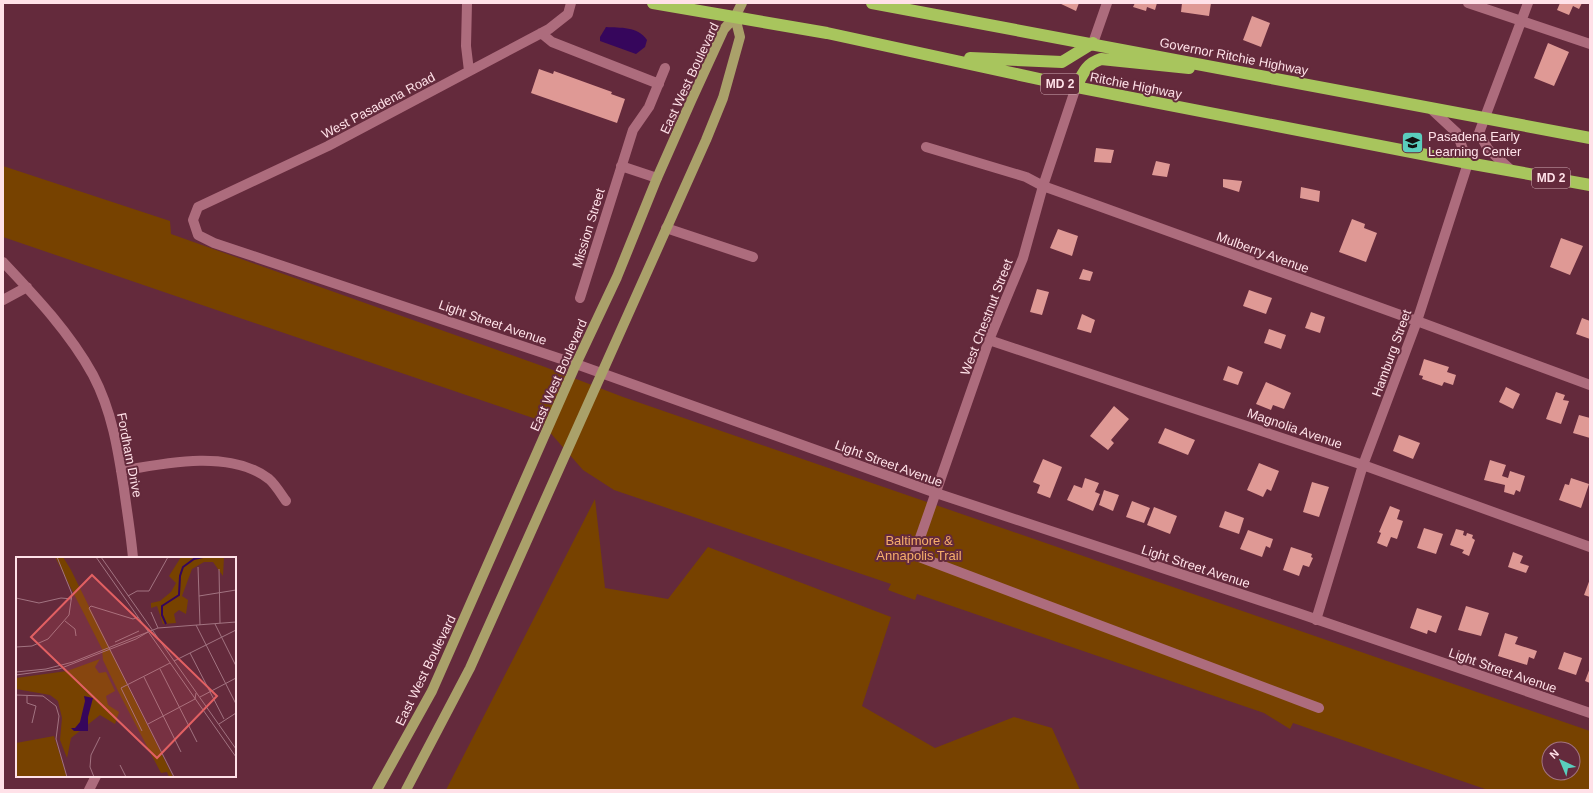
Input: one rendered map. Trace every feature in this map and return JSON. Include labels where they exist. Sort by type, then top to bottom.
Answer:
[{"type":"highway","name":"Ritchie Highway","points":[[653,3],[827,33],[1076,87],[1468,163],[1590,185]]},
{"type":"highway","name":"Governor Ritchie Highway","points":[[872,3],[1093,43],[1590,138]]},
{"type":"highway","points":[[937,57],[1062,62],[1093,43]]},
{"type":"highway","points":[[1076,87],[1084,69],[1092,62],[1101,59],[1166,67],[1236,70]]},
{"type":"main road","points":[[736,17],[742,3]]},
{"type":"main road","name":"East West Boulevard","points":[[377,790],[432,691],[576,364],[617,277],[657,178],[724,29],[736,17]]},
{"type":"main road","name":"East West Boulevard","points":[[406,790],[470,668],[603,374],[706,140],[723,98],[740,37],[736,17]]},
{"type":"street","points":[[467,3],[466,46],[469,71]]},
{"type":"street","name":"West Pasadena Road","points":[[192,220],[198,207],[328,146],[541,33],[568,14],[571,3]]},
{"type":"street","points":[[1093,43],[1107,3]]},
{"type":"street","points":[[1468,3],[1590,44]]},
{"type":"street","points":[[1512,171],[1488,149],[1479,133],[1528,3]]},
{"type":"street","points":[[541,33],[552,42],[659,84]]},
{"type":"street","name":"Mission Street","points":[[580,298],[633,130],[649,107],[665,68]]},
{"type":"street","name":"West Chestnut Street","points":[[1076,87],[1043,186],[1023,258],[989,340],[914,555],[1319,708]]},
{"type":"street","points":[[1428,107],[1457,133],[1468,163]]},
{"type":"street","name":"Mulberry Avenue","points":[[926,147],[1026,177],[1043,186],[1417,320],[1590,385]]},
{"type":"street","name":"Hamburg Street","points":[[1316,620],[1363,465],[1417,320],[1468,163]]},
{"type":"street","points":[[621,166],[657,178]]},
{"type":"street","name":"Light Street Avenue","points":[[192,220],[198,235],[214,243],[576,364],[936,493],[1316,620],[1590,714]]},
{"type":"street","points":[[666,228],[753,257]]},
{"type":"street","name":"Fordham Drive","points":[[3,262],[27,287],[70,338],[94,377],[109,414],[121,471],[133,557]]},
{"type":"street","points":[[3,300],[27,287]]},
{"type":"street","name":"Magnolia Avenue","points":[[989,340],[1363,465],[1590,547]]},
{"type":"street","points":[[121,471],[179,462],[207,461],[234,464],[256,470],[270,480],[286,501]]},
{"type":"street","points":[[89,790],[96,777]]},
{"type":"green space","name":"Baltimore & Annapolis Trail","points":[[3,166],[170,221],[171,234],[545,367],[623,397],[1590,731],[1590,790],[1488,790],[1293,723],[1290,729],[1264,713],[917,594],[915,600],[888,590],[891,584],[614,490],[583,470],[539,420],[3,237]]},
{"type":"green space","points":[[595,499],[605,588],[668,599],[708,547],[891,617],[862,706],[935,748],[1014,717],[1052,728],[1080,790],[446,790]]},
{"type":"shaded area","points":[[606,27],[623,28],[639,32],[647,40],[645,47],[636,54],[600,41],[600,37]]},
{"type":"building","points":[[1059,3],[1079,3],[1076,11]]},
{"type":"building","points":[[1135,3],[1157,3],[1155,10],[1147,7],[1146,11],[1133,7]]},
{"type":"building","points":[[1182,3],[1211,3],[1209,16],[1181,12]]},
{"type":"building","points":[[1560,3],[1582,3],[1579,9],[1573,6],[1569,15],[1557,10]]},
{"type":"building","points":[[1252,16],[1270,23],[1261,47],[1243,40]]},
{"type":"building","points":[[1548,43],[1569,52],[1554,86],[1534,78]]},
{"type":"building","points":[[539,69],[553,74],[554,71],[612,92],[611,94],[625,99],[617,123],[531,93]]},
{"type":"building","points":[[1096,148],[1114,150],[1111,163],[1094,162]]},
{"type":"building","points":[[1156,161],[1170,164],[1167,177],[1152,175]]},
{"type":"building","points":[[1223,179],[1242,181],[1239,192],[1223,187]]},
{"type":"building","points":[[1301,187],[1320,191],[1319,202],[1300,198]]},
{"type":"building","points":[[1352,219],[1365,224],[1364,228],[1377,233],[1366,262],[1339,252]]},
{"type":"building","points":[[1058,229],[1078,236],[1072,256],[1050,248]]},
{"type":"building","points":[[1561,238],[1583,246],[1570,275],[1550,267]]},
{"type":"building","points":[[1083,269],[1093,272],[1090,281],[1079,279]]},
{"type":"building","points":[[1037,289],[1049,292],[1042,315],[1030,312]]},
{"type":"building","points":[[1249,290],[1272,298],[1266,314],[1243,306]]},
{"type":"building","points":[[1311,312],[1325,317],[1320,333],[1305,328]]},
{"type":"building","points":[[1082,314],[1095,320],[1091,333],[1077,329]]},
{"type":"building","points":[[1582,318],[1590,321],[1590,339],[1576,334]]},
{"type":"building","points":[[1269,329],[1286,335],[1281,349],[1264,343]]},
{"type":"building","points":[[1424,359],[1449,367],[1447,372],[1456,375],[1453,385],[1444,382],[1442,386],[1422,379],[1423,376],[1419,375]]},
{"type":"building","points":[[1228,366],[1243,372],[1238,385],[1223,380]]},
{"type":"building","points":[[1266,382],[1291,393],[1284,409],[1273,405],[1271,410],[1256,404]]},
{"type":"building","points":[[1506,387],[1520,394],[1513,409],[1499,402]]},
{"type":"building","points":[[1556,392],[1565,395],[1563,400],[1569,401],[1561,424],[1546,419]]},
{"type":"building","points":[[1114,406],[1129,419],[1111,440],[1114,443],[1108,450],[1090,436]]},
{"type":"building","points":[[1579,415],[1590,418],[1590,438],[1573,433]]},
{"type":"building","points":[[1165,428],[1195,440],[1188,455],[1158,443]]},
{"type":"building","points":[[1399,435],[1420,443],[1413,459],[1393,451]]},
{"type":"building","points":[[1043,459],[1062,467],[1050,498],[1037,493],[1040,485],[1033,482]]},
{"type":"building","points":[[1490,460],[1506,465],[1502,476],[1508,478],[1510,471],[1525,476],[1520,492],[1516,490],[1514,495],[1504,492],[1505,485],[1484,480]]},
{"type":"building","points":[[1259,463],[1279,471],[1271,491],[1267,489],[1263,497],[1247,490]]},
{"type":"building","points":[[1085,478],[1099,483],[1095,492],[1100,494],[1093,511],[1067,500],[1074,485],[1082,488]]},
{"type":"building","points":[[1571,478],[1589,484],[1581,508],[1559,500],[1565,484],[1569,485]]},
{"type":"building","points":[[1312,482],[1329,487],[1319,517],[1303,512]]},
{"type":"building","points":[[1104,490],[1119,495],[1113,511],[1099,505]]},
{"type":"building","points":[[1132,501],[1150,508],[1144,523],[1126,517]]},
{"type":"building","points":[[1390,506],[1400,510],[1397,519],[1403,521],[1397,539],[1391,537],[1387,547],[1377,543],[1381,533],[1379,532]]},
{"type":"building","points":[[1154,507],[1177,516],[1170,534],[1147,525]]},
{"type":"building","points":[[1225,511],[1244,518],[1239,534],[1219,527]]},
{"type":"building","points":[[1424,528],[1443,534],[1436,554],[1417,548]]},
{"type":"building","points":[[1456,529],[1464,531],[1463,535],[1466,536],[1467,533],[1473,535],[1472,538],[1475,540],[1469,556],[1462,553],[1464,550],[1450,545]]},
{"type":"building","points":[[1248,530],[1273,539],[1270,548],[1266,546],[1262,557],[1240,549]]},
{"type":"building","points":[[1291,547],[1312,554],[1311,557],[1313,558],[1309,567],[1303,565],[1299,576],[1283,570]]},
{"type":"building","points":[[1513,552],[1523,556],[1520,563],[1529,566],[1526,573],[1508,567]]},
{"type":"building","points":[[1590,579],[1590,597],[1584,595]]},
{"type":"building","points":[[1466,606],[1489,613],[1481,636],[1458,630]]},
{"type":"building","points":[[1417,608],[1442,616],[1436,633],[1428,630],[1427,634],[1410,628]]},
{"type":"building","points":[[1505,633],[1518,637],[1515,644],[1537,651],[1534,659],[1529,657],[1527,665],[1498,656]]},
{"type":"building","points":[[1564,652],[1582,658],[1576,675],[1558,669]]},
{"type":"building","points":[[1590,668],[1590,683],[1585,681]]},
{"type":"place","name":"Pasadena Early Learning Center","points":[[1412,143]]}]
